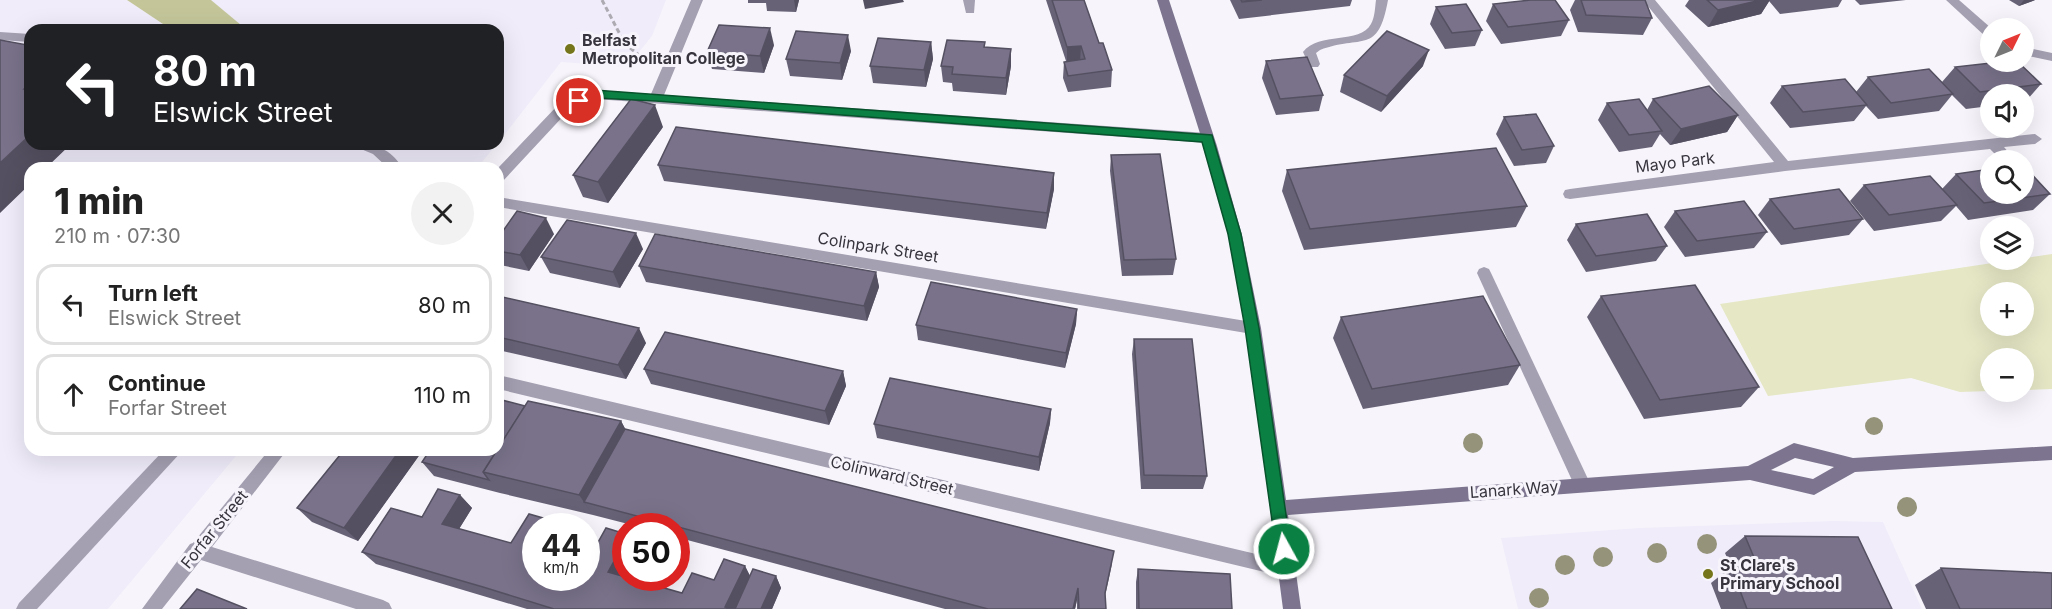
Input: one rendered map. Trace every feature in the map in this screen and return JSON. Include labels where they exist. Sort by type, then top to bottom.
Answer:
[{"type":"street","points":[[656,97],[697,0]]},
{"type":"street","points":[[1163,0],[1235,234],[1252,328],[1292,609]]},
{"type":"street","points":[[1314,64],[1309,52],[1317,44],[1366,35],[1377,26],[1382,0]]},
{"type":"street","points":[[1649,0],[1785,166]]},
{"type":"street","points":[[1952,0],[1980,25]]},
{"type":"street","points":[[0,36],[24,38]]},
{"type":"street","points":[[2034,53],[2052,57]]},
{"type":"street","points":[[504,171],[563,108],[594,94],[1207,138]]},
{"type":"street","name":"Mayo Park","points":[[1570,194],[1785,166],[2034,139]]},
{"type":"street","points":[[1993,144],[1999,150]]},
{"type":"street","points":[[374,150],[389,162]]},
{"type":"street","name":"Colinpark Street","points":[[504,203],[1252,328]]},
{"type":"street","points":[[1484,273],[1581,484]]},
{"type":"street","name":"Colinward Street","points":[[504,383],[1286,569]]},
{"type":"street","name":"Lanark Way","points":[[1750,473],[1794,450],[1853,465],[2049,457]]},
{"type":"street","points":[[25,609],[169,456]]},
{"type":"street","name":"Forfar Street","points":[[151,609],[196,550],[274,456]]},
{"type":"street","name":"Lanark Way","points":[[1279,508],[1750,473],[1814,487],[1853,465]]},
{"type":"street","points":[[196,550],[383,609]]},
{"type":"path","points":[[602,0],[625,44],[665,75]]},
{"type":"shaded area","points":[[0,0],[127,0],[163,24],[24,24],[24,150],[492,150],[482,162],[24,162],[24,456],[236,456],[108,609],[0,609]]},
{"type":"shaded area","name":"Belfast Metropolitan College","points":[[211,0],[666,0],[652,36],[627,67],[561,62],[504,135],[504,24],[240,24]]},
{"type":"shaded area","name":"St Clare's Primary School","points":[[1833,521],[1883,522],[1922,609],[1518,609],[1501,538],[1639,528]]},
{"type":"green space","points":[[127,0],[211,0],[240,24],[163,24]]},
{"type":"green space","points":[[2052,254],[2052,389],[2034,390],[2034,348],[1980,348],[1980,391],[1960,392],[1911,378],[1768,396],[1720,304],[1980,265],[1980,270],[2034,270],[2034,257]]},
{"type":"building","points":[[1052,0],[1084,0],[1099,43],[1103,43],[1112,70],[1068,76],[1064,62],[1085,59],[1081,46],[1067,47]]},
{"type":"building","points":[[1555,0],[1569,20],[1508,27],[1493,4]]},
{"type":"building","points":[[1581,0],[1645,0],[1652,18],[1586,15]]},
{"type":"building","points":[[1707,0],[1761,0],[1718,10]]},
{"type":"building","points":[[1466,4],[1482,30],[1452,33],[1436,7]]},
{"type":"building","points":[[719,25],[770,28],[760,56],[707,52]]},
{"type":"building","points":[[796,31],[848,35],[840,63],[786,59]]},
{"type":"building","points":[[1387,31],[1429,50],[1387,96],[1344,75]]},
{"type":"building","points":[[878,38],[931,42],[924,70],[870,66]]},
{"type":"building","points":[[0,40],[24,44],[24,141],[0,163]]},
{"type":"building","points":[[947,40],[985,42],[984,47],[1011,49],[1006,78],[952,74],[953,67],[941,66]]},
{"type":"building","points":[[1307,57],[1323,95],[1280,99],[1266,61]]},
{"type":"building","points":[[1980,64],[1980,72],[2028,72],[2041,84],[1980,84],[1980,92],[1955,67]]},
{"type":"building","points":[[1929,69],[1953,94],[1891,103],[1868,77]]},
{"type":"building","points":[[1845,79],[1867,105],[1803,112],[1782,86]]},
{"type":"building","points":[[1709,86],[1738,115],[1681,129],[1653,99]]},
{"type":"building","points":[[631,99],[655,105],[598,182],[573,175]]},
{"type":"building","points":[[1639,99],[1662,131],[1629,135],[1607,103]]},
{"type":"building","points":[[1536,114],[1554,146],[1522,150],[1504,117]]},
{"type":"building","points":[[676,127],[1054,173],[1047,213],[658,165]]},
{"type":"building","points":[[1496,148],[1527,206],[1310,229],[1287,170]]},
{"type":"building","points":[[1160,154],[1176,259],[1124,260],[1111,155]]},
{"type":"building","points":[[1980,170],[1980,199],[1956,174]]},
{"type":"building","points":[[1930,176],[1957,205],[1889,215],[1864,185]]},
{"type":"building","points":[[2034,177],[2050,194],[2034,196]]},
{"type":"building","points":[[1839,189],[1863,219],[1794,229],[1770,199]]},
{"type":"building","points":[[1744,201],[1767,232],[1697,241],[1675,211]]},
{"type":"building","points":[[517,211],[546,218],[520,255],[504,252],[504,229]]},
{"type":"building","points":[[1647,214],[1667,246],[1596,256],[1576,224]]},
{"type":"building","points":[[567,220],[636,233],[613,272],[541,257]]},
{"type":"building","points":[[655,234],[876,272],[864,306],[639,266]]},
{"type":"building","points":[[931,282],[1077,309],[1066,353],[916,325]]},
{"type":"building","points":[[1695,285],[1759,387],[1660,400],[1601,296]]},
{"type":"building","points":[[1483,296],[1520,365],[1372,389],[1341,317]]},
{"type":"building","points":[[504,297],[639,328],[618,365],[504,338]]},
{"type":"building","points":[[665,332],[843,371],[825,411],[644,369]]},
{"type":"building","points":[[1134,339],[1192,339],[1207,476],[1144,475]]},
{"type":"building","points":[[890,378],[1051,409],[1039,457],[874,424]]},
{"type":"building","points":[[504,401],[525,406],[504,439]]},
{"type":"building","points":[[528,401],[621,421],[579,495],[483,472],[493,456],[504,456],[504,439]]},
{"type":"building","points":[[625,429],[1114,551],[1105,593],[1106,609],[1079,609],[1078,588],[1073,609],[988,609],[690,530],[690,513],[626,513],[584,502]]},
{"type":"building","points":[[339,456],[396,456],[344,528],[297,508]]},
{"type":"building","points":[[426,456],[493,456],[483,472],[489,480],[422,462]]},
{"type":"building","points":[[438,489],[460,495],[442,524],[511,543],[522,525],[522,591],[600,591],[600,539],[606,528],[612,530],[612,565],[608,572],[612,573],[612,591],[682,593],[690,591],[692,573],[714,580],[724,559],[745,566],[725,607],[732,609],[554,609],[362,552],[391,508],[422,517]]},
{"type":"building","points":[[1745,536],[1858,537],[1892,609],[1747,609],[1731,567],[1758,567]]},
{"type":"building","points":[[1941,568],[2052,573],[2052,609],[1960,609]]},
{"type":"building","points":[[753,569],[776,576],[761,609],[735,609]]},
{"type":"building","points":[[1138,569],[1230,574],[1232,609],[1139,609]]},
{"type":"building","points":[[197,589],[247,609],[180,609]]},
{"type":"place","name":"Belfast Metropolitan College","points":[[570,49]]},
{"type":"place","name":"St Clare's Primary School","points":[[1708,574]]},
{"type":"route","points":[[579,101],[594,94],[656,97],[1207,138],[1235,234],[1252,328],[1284,549]]}]
